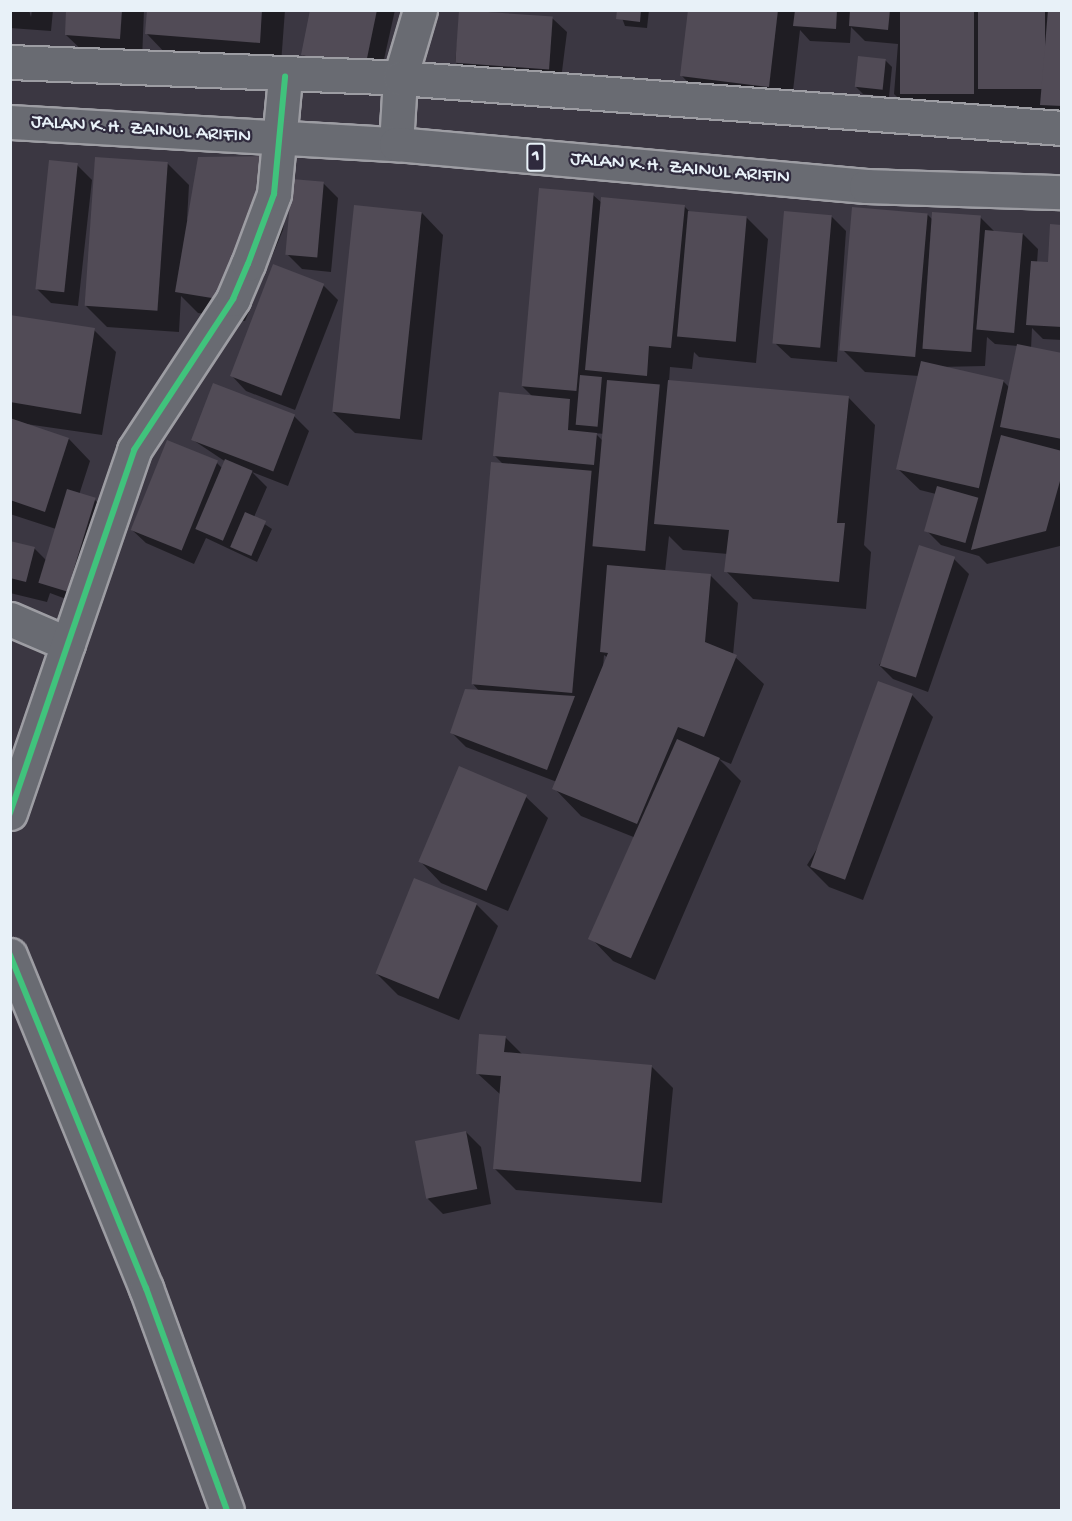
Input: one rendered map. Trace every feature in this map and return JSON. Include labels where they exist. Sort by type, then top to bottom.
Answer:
[{"type":"main road","points":[[396,144],[400,78],[420,10]]},
{"type":"main road","points":[[10,62],[285,77],[400,78],[1062,128]]},
{"type":"main road","points":[[10,813],[134,450],[233,299],[248,264],[274,194],[282,139],[285,77]]},
{"type":"main road","name":"JALAN K.H. ZAINUL ARIFIN","points":[[10,122],[396,144],[866,186],[1062,192]]},
{"type":"main road","points":[[10,619],[68,644]]},
{"type":"main road","points":[[10,955],[146,1288],[227,1510]]},
{"type":"building","points":[[66,10],[122,10],[120,39],[65,35]]},
{"type":"building","points":[[147,10],[262,10],[260,43],[145,34]]},
{"type":"building","points":[[310,10],[377,10],[365,68],[301,55]]},
{"type":"building","points":[[459,10],[553,17],[549,69],[455,63]]},
{"type":"building","points":[[617,10],[641,10],[640,22],[616,19]]},
{"type":"building","points":[[688,10],[778,10],[769,87],[680,76]]},
{"type":"building","points":[[795,10],[837,10],[836,29],[793,26]]},
{"type":"building","points":[[850,10],[890,10],[888,30],[849,26]]},
{"type":"building","points":[[900,10],[974,10],[974,94],[900,94]]},
{"type":"building","points":[[978,10],[1045,10],[1045,89],[978,89]]},
{"type":"building","points":[[1048,10],[1062,10],[1062,106],[1040,105]]},
{"type":"building","points":[[858,56],[886,59],[883,90],[855,87]]},
{"type":"building","points":[[269,156],[224,300],[175,292],[198,157]]},
{"type":"building","points":[[95,157],[168,162],[157,311],[85,306]]},
{"type":"building","points":[[49,160],[78,163],[64,292],[35,289]]},
{"type":"building","points":[[292,179],[324,182],[317,257],[285,255]]},
{"type":"building","points":[[539,188],[594,193],[576,391],[522,386]]},
{"type":"building","points":[[601,197],[685,205],[671,348],[649,346],[647,376],[585,370]]},
{"type":"building","points":[[354,205],[422,212],[400,419],[332,412]]},
{"type":"building","points":[[852,207],[928,214],[915,357],[839,350]]},
{"type":"building","points":[[688,211],[747,216],[736,342],[677,337]]},
{"type":"building","points":[[784,211],[832,215],[820,348],[772,343]]},
{"type":"building","points":[[932,212],[981,215],[971,352],[922,349]]},
{"type":"building","points":[[1050,224],[1062,225],[1062,327],[1026,325],[1031,261],[1048,262]]},
{"type":"building","points":[[985,230],[1023,233],[1014,333],[976,330]]},
{"type":"building","points":[[273,264],[324,284],[281,396],[230,376]]},
{"type":"building","points":[[10,315],[95,328],[81,414],[10,402]]},
{"type":"building","points":[[1017,344],[1062,353],[1062,439],[1000,427]]},
{"type":"building","points":[[921,361],[1004,380],[979,488],[896,469]]},
{"type":"building","points":[[580,375],[602,377],[598,427],[576,425]]},
{"type":"building","points":[[607,380],[660,385],[645,551],[592,546]]},
{"type":"building","points":[[668,380],[849,396],[837,523],[845,523],[839,582],[724,572],[729,530],[654,524]]},
{"type":"building","points":[[213,383],[295,415],[273,471],[191,440]]},
{"type":"building","points":[[499,392],[570,399],[568,430],[597,433],[594,465],[493,456]]},
{"type":"building","points":[[10,418],[69,438],[45,512],[10,500]]},
{"type":"building","points":[[1001,435],[1062,451],[1062,474],[1046,531],[971,550]]},
{"type":"building","points":[[167,440],[218,461],[182,551],[131,530]]},
{"type":"building","points":[[225,459],[253,471],[223,541],[195,529]]},
{"type":"building","points":[[491,462],[592,471],[572,693],[472,684]]},
{"type":"building","points":[[937,486],[978,498],[965,543],[924,531]]},
{"type":"building","points":[[67,489],[96,498],[67,591],[38,583]]},
{"type":"building","points":[[245,512],[266,521],[251,556],[230,547]]},
{"type":"building","points":[[10,541],[35,547],[26,582],[10,578]]},
{"type":"building","points":[[919,545],[955,557],[916,678],[880,666]]},
{"type":"building","points":[[607,565],[711,574],[705,642],[737,655],[704,737],[678,727],[637,824],[552,789],[608,653],[600,652]]},
{"type":"building","points":[[878,681],[913,694],[845,880],[810,867]]},
{"type":"building","points":[[465,689],[575,696],[547,770],[450,733]]},
{"type":"building","points":[[677,739],[720,758],[631,958],[588,939]]},
{"type":"building","points":[[459,766],[527,795],[486,891],[418,862]]},
{"type":"building","points":[[414,878],[477,903],[438,999],[375,973]]},
{"type":"building","points":[[479,1034],[506,1036],[504,1052],[652,1065],[641,1182],[493,1169],[501,1076],[476,1074]]},
{"type":"building","points":[[466,1131],[477,1189],[426,1199],[415,1141]]},
{"type":"cycle path","points":[[10,813],[134,450],[233,299],[248,264],[274,194],[285,77]]},
{"type":"cycle path","points":[[10,955],[146,1288],[227,1510]]}]
